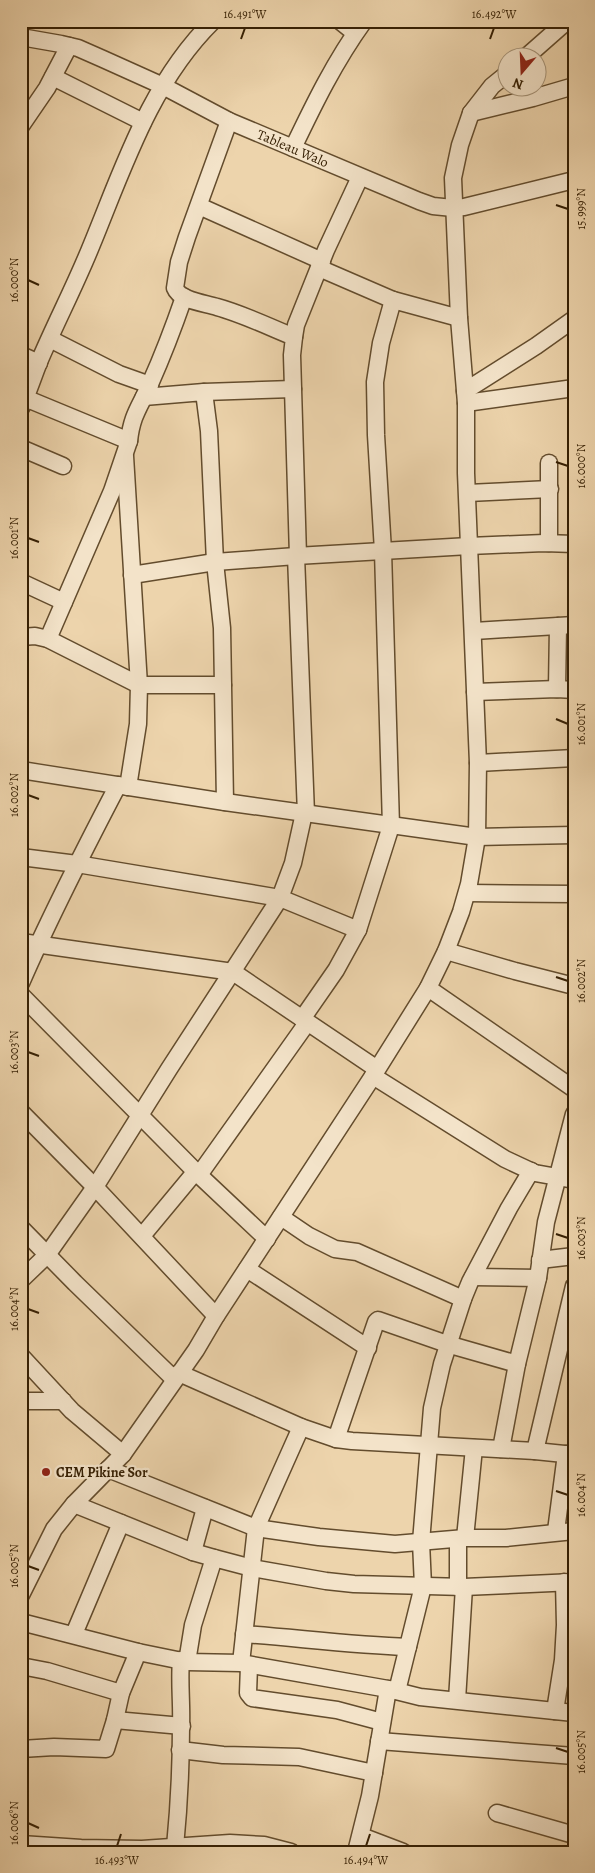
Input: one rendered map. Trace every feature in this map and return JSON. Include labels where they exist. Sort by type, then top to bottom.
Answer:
[{"type":"street","points":[[293,148],[322,88],[360,27],[340,21]]},
{"type":"street","points":[[537,48],[567,21]]},
{"type":"street","points":[[127,448],[23,403],[143,122],[173,69],[204,24]]},
{"type":"street","name":"Tableau Walo","points":[[21,37],[69,46],[104,59],[163,86],[229,120],[360,177],[433,206],[453,208],[471,206],[574,180]]},
{"type":"street","points":[[23,119],[53,77],[69,46]]},
{"type":"street","points":[[53,77],[143,122]]},
{"type":"street","points":[[21,1595],[54,1530],[74,1504],[123,1454],[196,1350],[216,1316],[375,1072],[428,988],[446,951],[467,893],[477,837],[478,763],[465,397],[458,318],[453,178],[455,162],[471,113],[498,81]]},
{"type":"street","points":[[471,113],[574,86]]},
{"type":"street","points":[[229,120],[187,237],[175,282],[177,292],[184,297],[227,309],[294,338]]},
{"type":"street","points":[[21,1280],[47,1255],[96,1187],[169,1069],[280,898],[293,863],[305,813],[292,355],[296,326],[320,264],[360,177]]},
{"type":"street","points":[[199,206],[393,300],[458,318]]},
{"type":"street","points":[[48,639],[112,491],[127,448],[132,420],[168,342],[184,297]]},
{"type":"street","points":[[142,1236],[198,1173],[304,1021],[336,970],[358,930],[391,826],[383,551],[376,435],[375,382],[379,351],[393,300]]},
{"type":"street","points":[[465,397],[574,319]]},
{"type":"street","points":[[50,339],[119,374],[147,391],[204,392],[293,389]]},
{"type":"street","points":[[21,355],[39,364]]},
{"type":"street","points":[[465,397],[574,388]]},
{"type":"street","points":[[204,392],[209,431],[216,562],[222,628],[225,802]]},
{"type":"street","points":[[21,448],[62,466]]},
{"type":"street","points":[[21,983],[29,944],[123,786],[135,745],[139,684],[127,448]]},
{"type":"street","points":[[548,543],[549,463]]},
{"type":"street","points":[[468,493],[550,489]]},
{"type":"street","points":[[132,575],[216,562],[297,556],[469,546],[574,544]]},
{"type":"street","points":[[21,582],[64,602]]},
{"type":"street","points":[[474,631],[566,626],[557,689]]},
{"type":"street","points":[[21,637],[35,636],[48,639],[139,684],[224,685]]},
{"type":"street","points":[[475,692],[574,690]]},
{"type":"street","points":[[478,763],[574,758]]},
{"type":"street","points":[[21,770],[225,802],[477,837],[574,834]]},
{"type":"street","points":[[21,857],[77,864],[280,898],[358,930]]},
{"type":"street","points":[[467,893],[574,894]]},
{"type":"street","points":[[29,944],[233,972],[375,1072],[505,1159],[531,1171],[574,1180]]},
{"type":"street","points":[[446,951],[574,986]]},
{"type":"street","points":[[428,988],[574,1089]]},
{"type":"street","points":[[21,995],[198,1173],[267,1239]]},
{"type":"street","points":[[21,1112],[96,1187],[216,1316]]},
{"type":"street","points":[[501,1449],[517,1364],[538,1278],[546,1222],[556,1177],[574,1114]]},
{"type":"street","points":[[404,1852],[358,1844],[374,1773],[382,1722],[408,1647],[422,1586],[421,1542],[432,1408],[448,1344],[463,1299],[509,1208],[531,1171]]},
{"type":"street","points":[[281,1217],[309,1236],[335,1249],[357,1252],[463,1299]]},
{"type":"street","points":[[21,1228],[47,1255],[177,1376],[336,1439],[352,1442],[570,1454],[556,1532]]},
{"type":"street","points":[[540,1260],[574,1256]]},
{"type":"street","points":[[247,1269],[368,1348]]},
{"type":"street","points":[[473,1277],[538,1278]]},
{"type":"street","points":[[535,1451],[574,1286]]},
{"type":"street","points":[[336,1439],[378,1320],[448,1344],[517,1364]]},
{"type":"street","points":[[21,1356],[62,1401],[123,1454]]},
{"type":"street","points":[[21,1402],[62,1401]]},
{"type":"street","points":[[301,1426],[256,1528],[244,1634],[248,1693],[252,1698],[337,1710],[382,1722]]},
{"type":"street","points":[[457,1700],[462,1538],[474,1448]]},
{"type":"street","points":[[108,1469],[256,1528],[351,1541],[395,1544],[462,1538],[506,1538],[574,1531]]},
{"type":"street","points":[[74,1504],[193,1552],[252,1568],[326,1581],[461,1587],[569,1582],[563,1660],[555,1711]]},
{"type":"street","points":[[193,1552],[205,1508]]},
{"type":"street","points":[[74,1634],[120,1523]]},
{"type":"street","points":[[175,1846],[182,1726],[179,1678],[214,1558]]},
{"type":"street","points":[[21,1622],[74,1634],[138,1652],[184,1661],[245,1664],[392,1690],[420,1697],[574,1713]]},
{"type":"street","points":[[244,1634],[302,1638],[355,1645],[408,1647]]},
{"type":"street","points":[[21,1748],[106,1749],[122,1692],[138,1652]]},
{"type":"street","points":[[21,1666],[47,1671],[122,1692]]},
{"type":"street","points":[[115,1720],[182,1726]]},
{"type":"street","points":[[378,1741],[574,1756]]},
{"type":"street","points":[[180,1750],[222,1755],[299,1757],[374,1773]]},
{"type":"street","points":[[497,1813],[574,1835]]},
{"type":"street","points":[[21,1844],[81,1848],[142,1848],[230,1843],[291,1852]]},
{"type":"place","name":"CEM Pikine Sor","points":[[46,1472]]}]
